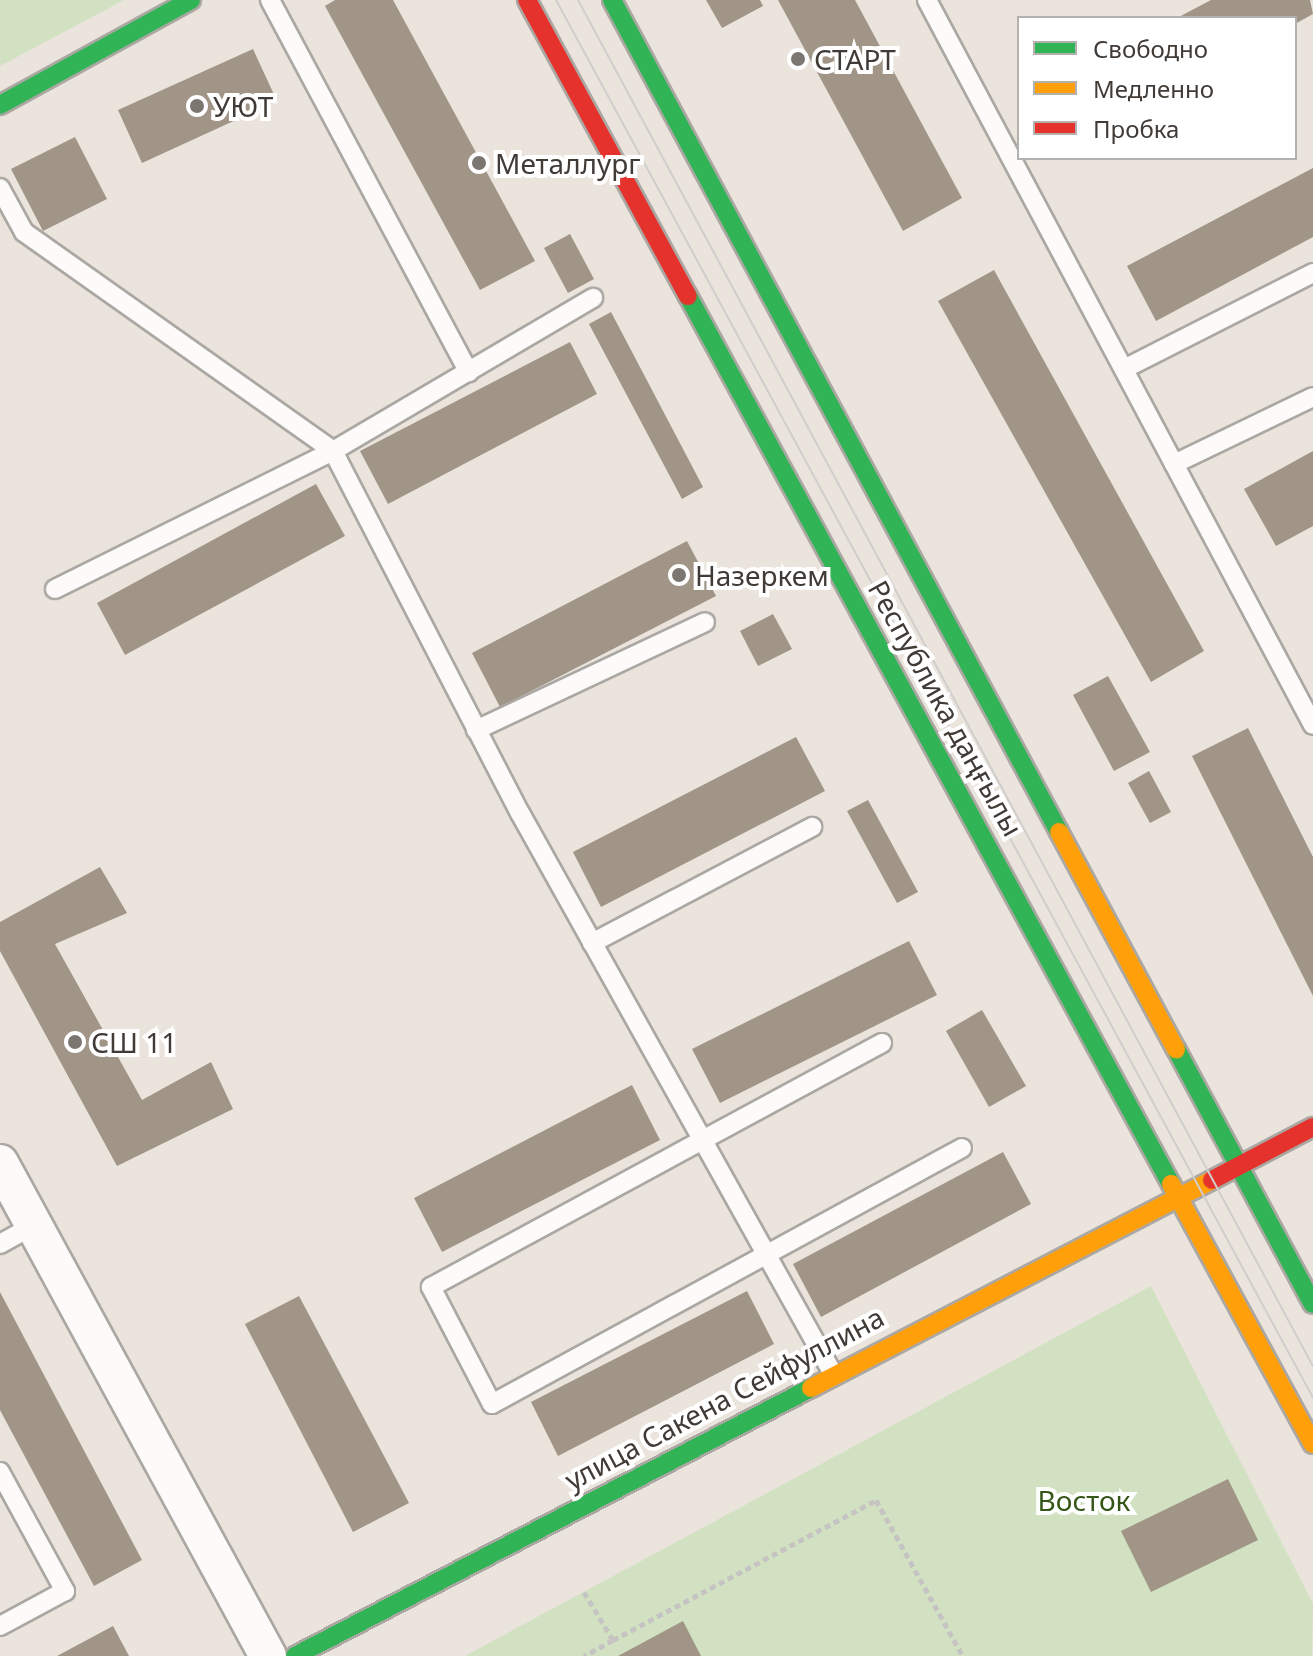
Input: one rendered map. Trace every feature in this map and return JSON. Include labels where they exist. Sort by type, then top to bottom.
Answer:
[{"type":"main road","points":[[0,105],[191,0]]},
{"type":"main road","name":"Республика даңғылы","points":[[527,0],[1181,1194],[1313,1444]]},
{"type":"main road","name":"Республика даңғылы","points":[[612,0],[1313,1304]]},
{"type":"main road","points":[[1239,1166],[1313,1127]]},
{"type":"main road","name":"улица Сакена Сейфуллина","points":[[295,1656],[832,1372],[1239,1166]]},
{"type":"street","points":[[0,1163],[268,1656]]},
{"type":"lane","points":[[270,0],[469,372]]},
{"type":"lane","points":[[927,0],[1313,725]]},
{"type":"lane","points":[[0,188],[24,232],[333,451],[476,730],[832,1372]]},
{"type":"lane","points":[[1124,369],[1313,273]]},
{"type":"lane","points":[[55,589],[333,451],[593,298]]},
{"type":"lane","points":[[1174,464],[1313,397]]},
{"type":"lane","points":[[476,730],[705,622]]},
{"type":"lane","points":[[592,943],[812,827]]},
{"type":"lane","points":[[882,1043],[431,1287],[492,1404],[764,1250],[962,1148]]},
{"type":"lane","points":[[0,1244],[34,1225]]},
{"type":"lane","points":[[0,1472],[65,1591],[0,1626]]},
{"type":"path","points":[[584,1656],[876,1500],[963,1656]]},
{"type":"path","points":[[584,1592],[613,1640]]},
{"type":"green space","points":[[0,0],[124,0],[0,66]]},
{"type":"green space","name":"Восток","points":[[1151,1286],[1313,1604],[1312,1656],[465,1656]]},
{"type":"building","points":[[335,0],[393,0],[535,261],[480,290],[325,6]]},
{"type":"building","points":[[706,0],[760,0],[763,6],[722,28]]},
{"type":"building","points":[[778,0],[855,0],[962,198],[903,231]]},
{"type":"building","points":[[1211,0],[1310,0],[1313,14],[1297,23],[1297,16],[1181,16]]},
{"type":"building","name":"УЮТ","points":[[253,49],[277,101],[142,163],[118,110]]},
{"type":"building","points":[[75,137],[107,199],[43,231],[11,169]]},
{"type":"building","points":[[1313,168],[1313,237],[1156,321],[1127,266]]},
{"type":"building","points":[[570,234],[594,279],[568,293],[544,248]]},
{"type":"building","points":[[994,270],[1204,651],[1151,682],[938,301]]},
{"type":"building","points":[[611,312],[703,487],[682,499],[589,324]]},
{"type":"building","points":[[570,342],[597,394],[388,504],[360,451]]},
{"type":"building","points":[[1313,451],[1313,526],[1276,546],[1244,489]]},
{"type":"building","points":[[316,484],[345,536],[125,655],[97,603]]},
{"type":"building","points":[[687,541],[716,596],[500,707],[472,653]]},
{"type":"building","points":[[773,614],[792,649],[758,666],[740,631]]},
{"type":"building","points":[[1108,676],[1150,752],[1114,771],[1073,695]]},
{"type":"building","points":[[1248,728],[1313,857],[1313,996],[1192,756]]},
{"type":"building","points":[[796,737],[825,791],[601,907],[573,852]]},
{"type":"building","points":[[1149,771],[1171,812],[1150,823],[1128,783]]},
{"type":"building","points":[[868,800],[918,892],[897,903],[847,811]]},
{"type":"building","points":[[100,867],[127,913],[55,944],[142,1100],[211,1062],[233,1109],[117,1166],[0,951],[0,922]]},
{"type":"building","points":[[909,941],[937,995],[720,1103],[692,1049]]},
{"type":"building","points":[[982,1010],[1026,1086],[989,1107],[946,1031]]},
{"type":"building","points":[[632,1085],[660,1140],[442,1252],[414,1198]]},
{"type":"building","points":[[1003,1152],[1031,1204],[821,1317],[793,1264]]},
{"type":"building","points":[[747,1291],[774,1344],[558,1456],[531,1402]]},
{"type":"building","points":[[0,1292],[142,1560],[94,1586],[0,1410]]},
{"type":"building","points":[[299,1296],[409,1503],[353,1532],[245,1324]]},
{"type":"building","points":[[1228,1479],[1258,1540],[1151,1592],[1121,1531]]},
{"type":"building","points":[[683,1621],[701,1656],[618,1656]]},
{"type":"building","points":[[113,1626],[129,1656],[57,1656]]},
{"type":"tram line","points":[[556,0],[1313,1398]]},
{"type":"tram line","points":[[578,0],[1313,1366]]},
{"type":"traffic: fast","points":[[0,105],[191,0]]},
{"type":"traffic: fast","points":[[612,0],[1059,832]]},
{"type":"traffic: fast","points":[[688,296],[1171,1184]]},
{"type":"traffic: fast","points":[[1176,1049],[1313,1304]]},
{"type":"traffic: fast","points":[[295,1656],[811,1388]]},
{"type":"traffic: slow","points":[[1059,832],[1176,1049]]},
{"type":"traffic: slow","points":[[811,1388],[1212,1180]]},
{"type":"traffic: slow","points":[[1171,1184],[1313,1444]]},
{"type":"traffic: jam","points":[[527,0],[688,296]]},
{"type":"traffic: jam","points":[[1212,1180],[1313,1127]]},
{"type":"place","name":"СТАРТ","points":[[798,59]]},
{"type":"place","name":"УЮТ","points":[[197,106]]},
{"type":"place","name":"Металлург","points":[[479,163]]},
{"type":"place","name":"Назеркем","points":[[679,575]]},
{"type":"place","name":"СШ 11","points":[[75,1042]]}]
